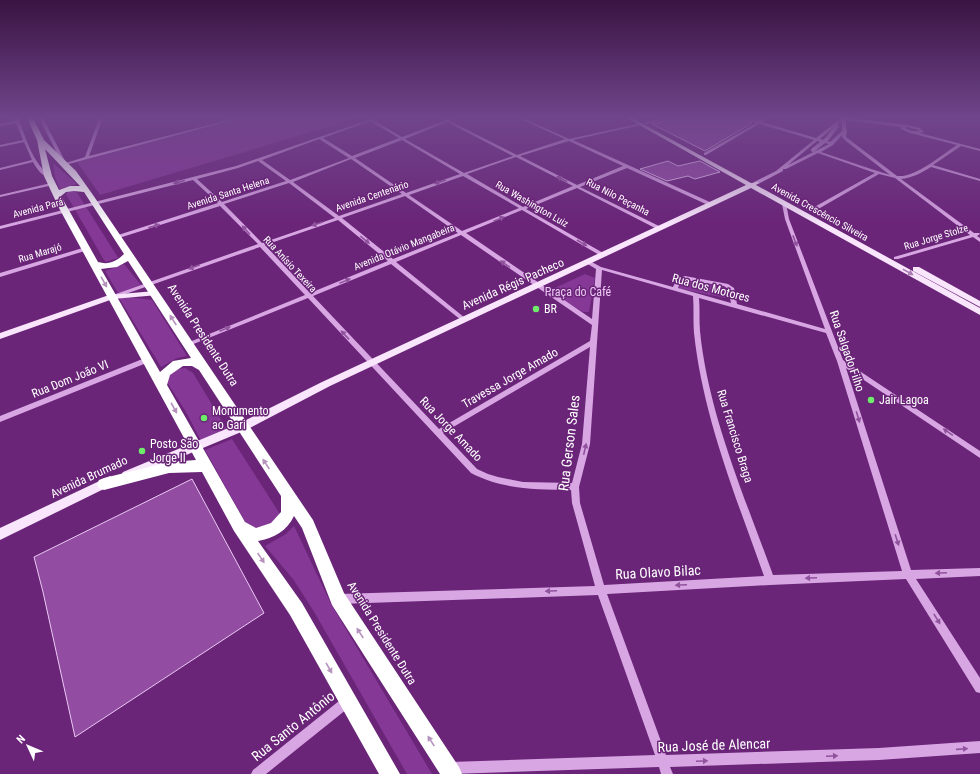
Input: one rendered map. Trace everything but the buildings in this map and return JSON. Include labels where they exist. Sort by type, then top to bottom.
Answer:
[{"type":"highway","points":[[43,154],[48,176],[57,196],[239,526],[296,609],[390,774]]},
{"type":"highway","points":[[55,154],[65,163],[86,190]]},
{"type":"highway","points":[[57,196],[61,191],[71,188],[78,187],[86,190]]},
{"type":"highway","name":"Avenida Presidente Dutra","points":[[86,190],[308,525],[338,599],[450,771]]},
{"type":"highway","points":[[94,264],[101,266],[117,264],[129,254]]},
{"type":"highway","points":[[161,385],[164,374],[175,364],[194,361],[203,366]]},
{"type":"highway","points":[[104,484],[178,467],[197,465],[207,467]]},
{"type":"highway","points":[[239,526],[255,535],[274,530],[284,522],[287,515],[290,504],[288,496]]},
{"type":"main road","name":"Avenida Crescêncio Silveira","points":[[702,155],[980,312]]},
{"type":"main road","name":"Avenida Crescêncio Silveira","points":[[754,184],[784,204],[807,213],[896,258],[980,304]]},
{"type":"main road","name":"Avenida Régis Pacheco","points":[[257,418],[463,319],[537,286],[754,184]]},
{"type":"main road","points":[[0,336],[112,297],[152,288]]},
{"type":"main road","name":"Avenida Brumado","points":[[0,534],[104,484],[242,427],[257,418]]},
{"type":"street","points":[[31,154],[41,171],[48,176]]},
{"type":"street","points":[[60,154],[65,163],[98,154]]},
{"type":"street","name":"Avenida Pará","points":[[0,228],[194,178],[276,154]]},
{"type":"street","points":[[346,154],[594,324]]},
{"type":"street","name":"Avenida Santa Helena","points":[[117,237],[289,182],[362,154]]},
{"type":"street","name":"Rua Washington Luiz","points":[[429,154],[603,255]]},
{"type":"street","name":"Rua Nilo Peçanha","points":[[512,154],[659,228]]},
{"type":"street","name":"Avenida Centenário","points":[[152,288],[259,244],[522,154]]},
{"type":"street","points":[[601,154],[710,204]]},
{"type":"street","name":"Avenida Régis Pacheco","points":[[778,171],[798,154]]},
{"type":"street","name":"Avenida Régis Pacheco","points":[[784,168],[806,154]]},
{"type":"street","name":"Avenida Régis Pacheco","points":[[754,184],[813,154]]},
{"type":"street","points":[[824,154],[879,173],[898,177],[908,177],[945,154]]},
{"type":"street","points":[[866,154],[980,240]]},
{"type":"street","points":[[260,160],[337,217],[463,319]]},
{"type":"street","points":[[0,169],[34,161]]},
{"type":"street","points":[[928,165],[980,180]]},
{"type":"street","name":"Avenida Otávio Mangabeira","points":[[188,344],[463,234],[627,166]]},
{"type":"street","points":[[807,213],[879,173]]},
{"type":"street","name":"Rua Anísio Texeira","points":[[194,178],[221,204],[371,363]]},
{"type":"street","points":[[0,196],[51,184]]},
{"type":"street","name":"Rua Salgado Filho","points":[[784,204],[787,219],[840,361],[908,574],[980,688]]},
{"type":"street","name":"Rua Jorge Stolze","points":[[896,258],[980,234]]},
{"type":"street","name":"Rua Marajó","points":[[0,275],[86,248]]},
{"type":"street","name":"Rua dos Motores","points":[[588,262],[599,268],[830,332]]},
{"type":"street","name":"Rua Gerson Sales","points":[[599,268],[586,444],[575,486],[576,503],[602,590],[667,774]]},
{"type":"street","points":[[675,289],[679,280],[685,278],[726,285],[731,288],[734,305]]},
{"type":"street","name":"Rua Francisco Braga","points":[[696,295],[697,330],[702,362],[713,408],[727,456],[770,580]]},
{"type":"street","name":"Travessa Jorge Amado","points":[[438,433],[594,342]]},
{"type":"street","name":"Rua Dom João VI","points":[[0,419],[147,360]]},
{"type":"street","points":[[840,361],[980,455]]},
{"type":"street","name":"Rua Jorge Amado","points":[[371,363],[474,472],[490,480],[509,483],[575,486]]},
{"type":"street","name":"Rua Olavo Bilac","points":[[338,599],[602,590],[770,580],[980,572]]},
{"type":"street","name":"Rua Santo Antônio","points":[[257,774],[348,701]]},
{"type":"street","name":"Rua José de Alencar","points":[[450,771],[879,754],[980,747]]},
{"type":"green space","points":[[107,154],[237,154],[100,195],[77,162]]},
{"type":"green space","points":[[53,163],[77,184],[60,189],[55,177]]},
{"type":"green space","points":[[69,191],[76,191],[118,258],[106,262],[104,260],[66,194]]},
{"type":"green space","points":[[124,264],[141,285],[118,293],[105,271]]},
{"type":"green space","name":"Praça do Café","points":[[585,274],[595,278],[589,312],[583,312],[548,291]]},
{"type":"green space","points":[[684,280],[723,287],[726,289],[725,298],[681,289],[679,288],[681,281]]},
{"type":"green space","points":[[128,297],[152,300],[187,356],[177,358],[161,367],[119,298]]},
{"type":"green space","points":[[185,368],[193,373],[228,431],[201,441],[186,412],[167,382],[169,376],[173,372]]},
{"type":"green space","points":[[232,439],[280,514],[264,531],[248,527],[205,450]]},
{"type":"green space","points":[[294,526],[331,604],[432,774],[407,774],[313,610],[293,579],[265,546],[286,534]]},
{"type":"place","name":"BR","points":[[536,309]]},
{"type":"place","name":"Jair Lagoa","points":[[871,400]]},
{"type":"place","name":"Monumento ao Gari","points":[[204,418]]},
{"type":"place","name":"Posto São Jorge II","points":[[142,451]]}]
